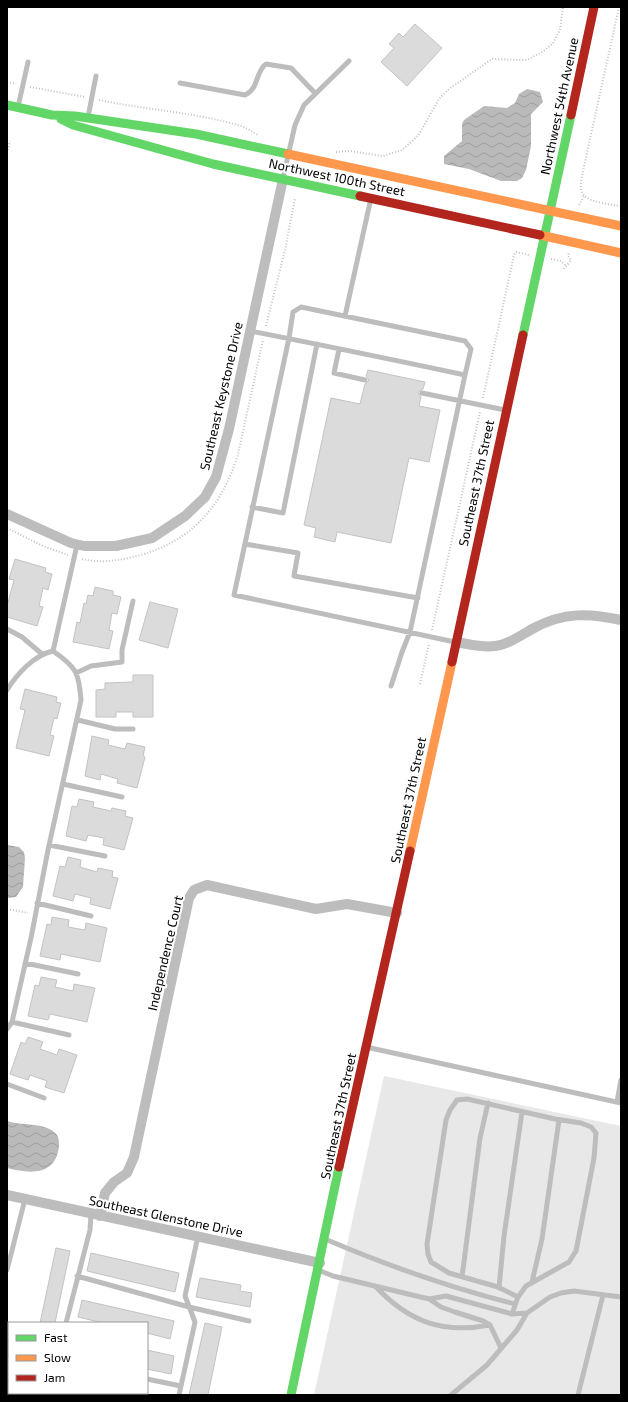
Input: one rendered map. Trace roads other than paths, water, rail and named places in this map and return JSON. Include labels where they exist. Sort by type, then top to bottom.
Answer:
[{"type":"street","name":"Northwest 54th Avenue","points":[[550,211],[594,7]]},
{"type":"street","name":"Northwest 100th Street","points":[[7,104],[52,115],[196,134],[621,226]]},
{"type":"street","name":"Northwest 100th Street","points":[[52,115],[73,125],[213,164],[621,253]]},
{"type":"street","name":"Southeast Keystone Drive","points":[[7,514],[77,545],[116,546],[152,538],[168,529],[185,516],[205,497],[216,477],[229,429],[283,179]]},
{"type":"street","name":"Southeast 37th Street","points":[[291,1395],[366,1047],[456,642],[505,410],[550,211]]},
{"type":"street","points":[[456,642],[484,647],[496,646],[521,637],[545,622],[581,614],[599,615],[621,620]]},
{"type":"street","name":"Independence Court","points":[[95,1215],[105,1193],[114,1182],[127,1173],[134,1157],[189,898],[194,890],[207,885],[316,909],[347,904],[397,913]]},
{"type":"street","name":"Southeast Glenstone Drive","points":[[7,1195],[198,1236],[319,1267]]},
{"type":"lane","points":[[283,179],[295,125],[304,105],[349,61]]},
{"type":"lane","points":[[18,107],[28,62]]},
{"type":"lane","points":[[180,83],[245,95],[254,88],[260,68],[266,64],[291,68],[315,93]]},
{"type":"lane","points":[[87,119],[96,76]]},
{"type":"lane","points":[[345,316],[371,198]]},
{"type":"lane","points":[[391,686],[410,632],[471,349],[465,341],[301,307],[293,312],[289,338],[234,595],[410,632],[431,636],[456,642]]},
{"type":"lane","points":[[250,331],[465,374]]},
{"type":"lane","points":[[252,507],[283,513],[317,344]]},
{"type":"lane","points":[[339,349],[334,374],[365,380]]},
{"type":"lane","points":[[422,392],[505,410]]},
{"type":"lane","points":[[245,544],[298,553],[294,576],[418,598]]},
{"type":"lane","points":[[53,651],[77,545]]},
{"type":"lane","points":[[76,673],[91,666],[122,662],[133,601]]},
{"type":"lane","points":[[7,629],[22,637],[42,654]]},
{"type":"lane","points":[[7,690],[17,677],[42,654],[53,651]]},
{"type":"lane","points":[[7,1029],[12,1022],[38,903],[49,844],[78,720],[81,700],[80,680],[71,664],[53,651]]},
{"type":"lane","points":[[78,720],[115,729],[133,728]]},
{"type":"lane","points":[[63,784],[122,797]]},
{"type":"lane","points":[[49,844],[105,856]]},
{"type":"lane","points":[[38,903],[91,916]]},
{"type":"lane","points":[[25,963],[78,974]]},
{"type":"lane","points":[[12,1022],[69,1035]]},
{"type":"lane","points":[[366,1047],[619,1102],[621,1080]]},
{"type":"lane","points":[[7,1084],[44,1098]]},
{"type":"lane","points":[[512,1314],[518,1297],[526,1286],[569,1262],[576,1251],[594,1158],[596,1133],[591,1127],[581,1123],[559,1120],[467,1099],[456,1100],[450,1110],[429,1228],[428,1254],[431,1262],[437,1267],[462,1277],[499,1288],[518,1297]]},
{"type":"lane","points":[[462,1277],[480,1138],[488,1104]]},
{"type":"lane","points":[[499,1288],[504,1236],[522,1112]]},
{"type":"lane","points":[[532,1282],[542,1239],[559,1120]]},
{"type":"lane","points":[[7,1270],[25,1199]]},
{"type":"lane","points":[[66,1322],[77,1276],[95,1215]]},
{"type":"lane","points":[[179,1395],[195,1322],[185,1296],[198,1236]]},
{"type":"lane","points":[[325,1239],[391,1266],[464,1288],[482,1296],[515,1304]]},
{"type":"lane","points":[[319,1267],[375,1286],[429,1299],[441,1307],[483,1320],[490,1325],[501,1348]]},
{"type":"lane","points":[[77,1276],[189,1307],[249,1321]]},
{"type":"lane","points":[[375,1286],[390,1302],[408,1315],[420,1320],[457,1329],[490,1325]]},
{"type":"lane","points":[[429,1299],[446,1296],[512,1314],[527,1312],[550,1297],[561,1293],[574,1291],[621,1297]]},
{"type":"lane","points":[[578,1395],[603,1294]]},
{"type":"lane","points":[[451,1395],[487,1364],[518,1330],[527,1312]]},
{"type":"lane","points":[[148,1379],[181,1386]]},
{"type":"water","points":[[527,89],[540,92],[543,102],[531,114],[531,146],[526,170],[522,178],[517,181],[501,181],[469,169],[444,164],[444,156],[462,141],[462,124],[464,120],[484,106],[507,108],[515,103],[519,94]]},
{"type":"water","points":[[7,845],[19,847],[24,852],[25,858],[23,887],[16,897],[7,898]]},
{"type":"water","points":[[7,1121],[38,1125],[56,1133],[59,1146],[57,1156],[53,1163],[47,1168],[33,1172],[7,1168]]}]
